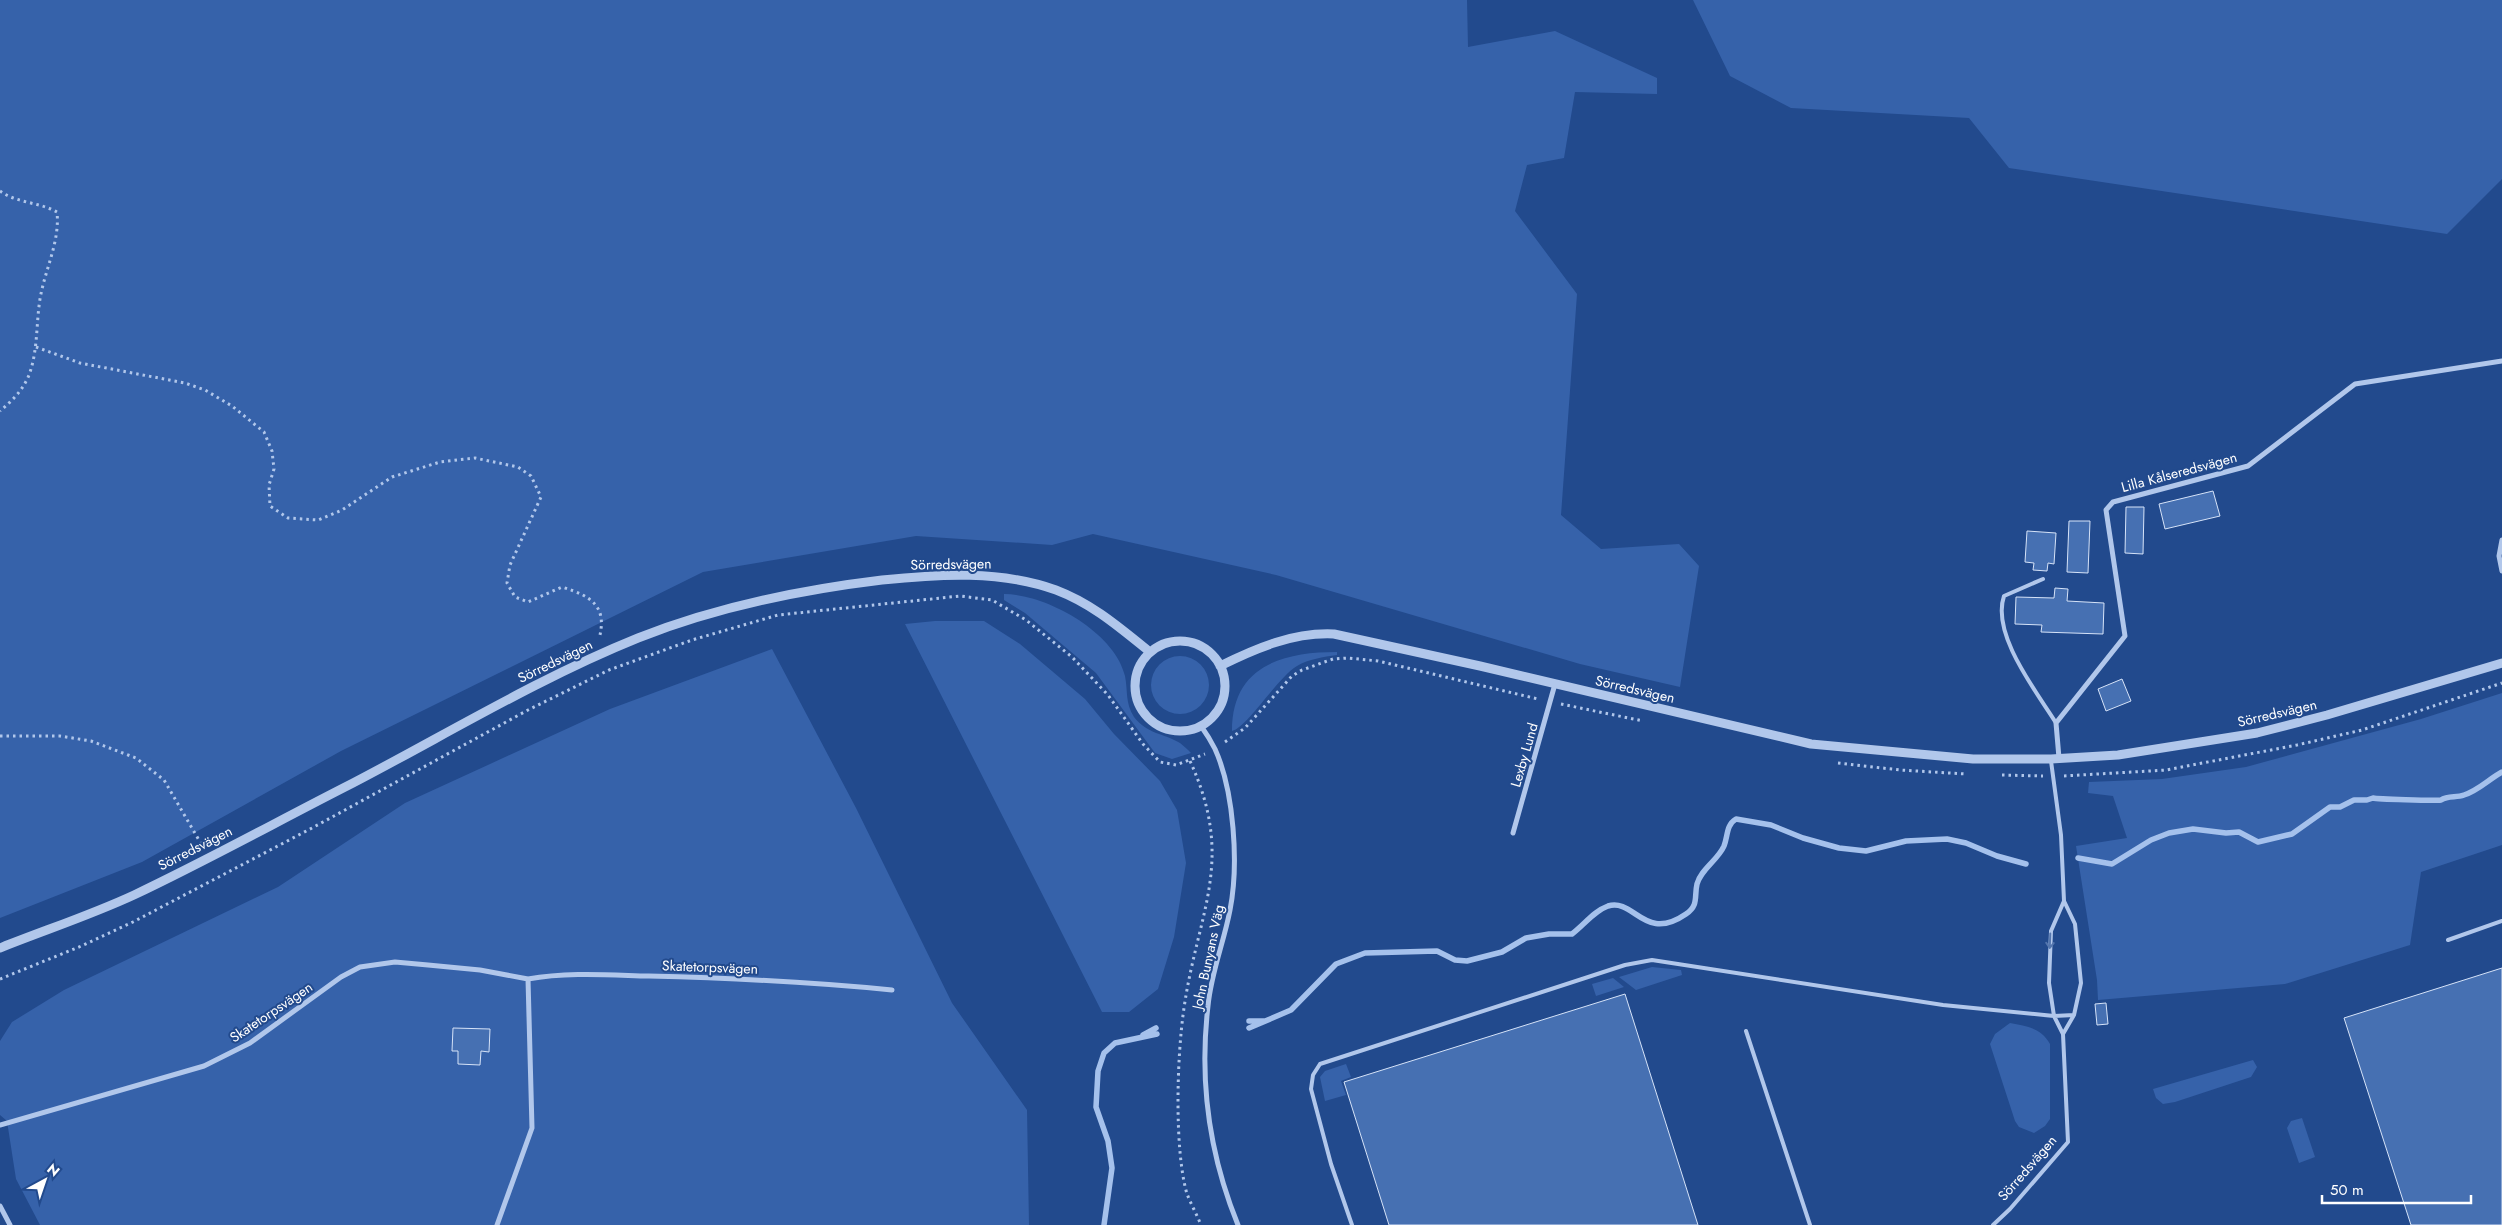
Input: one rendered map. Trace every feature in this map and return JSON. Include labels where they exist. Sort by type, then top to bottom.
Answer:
[{"type":"street","name":"Lilla Kålseredsvägen","points":[[2056,723],[2125,636],[2106,510],[2113,502],[2248,466],[2355,384],[2502,361]]},
{"type":"street","points":[[2502,540],[2499,556],[2502,571]]},
{"type":"street","name":"Sörredsvägen","points":[[0,948],[134,895],[355,782],[548,679],[640,638],[695,619],[802,592],[915,576],[971,575],[1013,579],[1057,591],[1086,604],[1111,619],[1150,652]]},
{"type":"street","name":"Sörredsvägen","points":[[1220,666],[1243,654],[1286,639],[1321,634],[1364,639],[1811,744],[1927,756],[2055,758],[2118,754],[2257,734],[2328,715],[2502,663]]},
{"type":"street","points":[[1188,642],[1207,650],[1220,666],[1225,686],[1223,700],[1212,718],[1201,726],[1186,731],[1169,730],[1154,724],[1143,712],[1136,697],[1135,681],[1140,665],[1150,652],[1168,643],[1188,642]]},
{"type":"street","name":"Lexby Lund","points":[[1513,833],[1555,684]]},
{"type":"street","points":[[2055,758],[2056,723]]},
{"type":"street","name":"John Bunyans Väg","points":[[1201,726],[1215,749],[1228,796],[1235,856],[1235,877],[1230,910],[1208,1005],[1204,1078],[1208,1120],[1217,1169],[1238,1225]]},
{"type":"street","name":"Skatetorpsvägen","points":[[0,1125],[204,1066],[250,1043],[340,977],[360,967],[395,962],[480,970],[528,979],[556,974],[675,977],[799,981],[892,990]]},
{"type":"street","points":[[497,1225],[532,1128],[528,979]]},
{"type":"street","points":[[0,1206],[10,1225]]},
{"type":"lane","points":[[2044,579],[2004,596],[2001,606],[2003,622],[2014,654],[2056,723]]},
{"type":"lane","name":"Sörredsvägen","points":[[2055,758],[2064,901],[2075,924],[2079,948],[2081,983],[2074,1015],[2063,1034]]},
{"type":"lane","name":"Sörredsvägen","points":[[1993,1225],[2010,1210],[2068,1142],[2063,1034],[2054,1016],[2049,983],[2051,931],[2064,901]]},
{"type":"lane","points":[[2448,940],[2502,921]]},
{"type":"lane","points":[[1352,1225],[1331,1164],[1311,1089],[1313,1075],[1320,1064],[1624,966],[1652,960],[1943,1005],[2054,1016],[2074,1015]]},
{"type":"lane","points":[[1746,1031],[1810,1225]]},
{"type":"path","points":[[0,191],[25,202],[44,204],[56,212],[58,228],[40,298],[36,347],[29,375],[15,398],[0,411]]},
{"type":"path","points":[[36,347],[80,363],[185,383],[205,390],[232,406],[264,432],[272,451],[274,469],[269,485],[270,506],[288,518],[318,520],[342,510],[392,477],[440,462],[475,458],[518,467],[532,476],[541,497],[510,565],[507,582],[515,597],[528,602],[562,587],[579,592],[595,602],[603,623],[594,658]]},
{"type":"path","points":[[0,979],[79,947],[133,922],[312,828],[528,710],[609,670],[692,640],[778,615],[960,596],[992,600],[1026,620],[1072,657],[1108,695],[1143,744],[1160,762],[1169,765],[1190,761],[1215,749],[1245,728],[1292,676],[1302,670],[1333,659],[1348,658],[1378,661],[1551,702]]},
{"type":"path","points":[[0,736],[60,736],[92,741],[136,758],[164,780],[208,857]]},
{"type":"path","points":[[1190,761],[1207,808],[1212,831],[1213,860],[1211,887],[1183,1010],[1179,1082],[1180,1153],[1187,1194],[1201,1225]]},
{"type":"shaded area","points":[[0,0],[1467,0],[1468,47],[1555,31],[1657,78],[1657,94],[1575,92],[1564,158],[1527,165],[1515,211],[1577,294],[1561,515],[1601,549],[1679,544],[1699,566],[1680,687],[1580,664],[1276,575],[1093,534],[1052,545],[916,536],[703,572],[341,751],[142,862],[0,918]]},
{"type":"shaded area","points":[[1693,0],[2502,0],[2502,179],[2447,234],[2009,168],[1969,118],[1791,108],[1730,76]]},
{"type":"shaded area","points":[[1004,594],[1021,596],[1058,608],[1093,631],[1108,645],[1119,660],[1125,676],[1129,707],[1134,717],[1144,727],[1180,743],[1191,753],[1172,759],[1155,753],[1096,673],[1025,613],[1004,600]]},
{"type":"shaded area","points":[[935,621],[984,621],[1020,644],[1085,699],[1114,734],[1160,781],[1177,810],[1186,863],[1174,937],[1158,989],[1129,1012],[1102,1012],[905,624]]},
{"type":"shaded area","points":[[772,649],[856,808],[952,1003],[1027,1110],[1029,1225],[40,1225],[16,1179],[7,1121],[0,1115],[0,1041],[12,1022],[64,990],[278,887],[405,803],[610,709]]},
{"type":"shaded area","points":[[1337,652],[1337,655],[1311,660],[1289,672],[1246,721],[1232,731],[1234,709],[1241,691],[1251,677],[1264,667],[1297,655]]},
{"type":"shaded area","points":[[1174,656],[1186,656],[1201,664],[1209,679],[1209,691],[1201,706],[1186,714],[1174,714],[1159,706],[1151,691],[1151,679],[1159,664]]},
{"type":"shaded area","points":[[2502,693],[2502,845],[2421,872],[2410,945],[2285,984],[2098,1000],[2097,980],[2076,846],[2127,838],[2113,796],[2088,793],[2089,782],[2162,779],[2246,767],[2421,719]]},
{"type":"shaded area","points":[[1652,967],[1681,970],[1682,975],[1636,990],[1619,977]]},
{"type":"shaded area","points":[[1613,978],[1624,987],[1596,996],[1592,984]]},
{"type":"shaded area","points":[[2010,1023],[2038,1031],[2050,1044],[2050,1119],[2045,1126],[2034,1133],[2019,1127],[2015,1121],[1990,1044],[1995,1034]]},
{"type":"shaded area","points":[[2253,1060],[2257,1067],[2251,1077],[2175,1102],[2163,1104],[2156,1098],[2153,1089]]},
{"type":"shaded area","points":[[1346,1064],[1351,1077],[1341,1081],[1346,1095],[1325,1101],[1320,1077],[1325,1071]]},
{"type":"shaded area","points":[[2302,1118],[2315,1157],[2299,1163],[2287,1128],[2291,1121]]},
{"type":"building","points":[[2213,491],[2220,516],[2165,529],[2159,504]]},
{"type":"building","points":[[2126,507],[2144,507],[2143,554],[2125,553]]},
{"type":"building","points":[[2069,521],[2090,521],[2088,573],[2067,572]]},
{"type":"building","points":[[2027,531],[2056,533],[2054,564],[2048,563],[2047,571],[2033,570],[2034,563],[2025,562]]},
{"type":"building","points":[[2055,588],[2068,589],[2067,601],[2104,603],[2103,634],[2041,632],[2042,625],[2015,624],[2016,597],[2054,598]]},
{"type":"building","points":[[2122,679],[2131,701],[2106,711],[2098,689]]},
{"type":"building","points":[[2502,968],[2502,1225],[2411,1225],[2344,1018]]},
{"type":"building","points":[[1625,994],[1698,1225],[1389,1225],[1344,1082]]},
{"type":"building","points":[[2106,1003],[2108,1024],[2097,1025],[2095,1004]]},
{"type":"building","points":[[453,1028],[490,1029],[489,1052],[481,1051],[480,1065],[458,1064],[458,1051],[452,1051]]},
{"type":"waterway","points":[[2078,858],[2112,864],[2151,840],[2169,833],[2193,829],[2226,833],[2239,832],[2258,842],[2292,834],[2330,807],[2340,807],[2354,800],[2373,798],[2441,800],[2469,793],[2502,772]]},
{"type":"waterway","points":[[1249,1028],[1291,1010],[1336,964],[1365,953],[1437,951],[1455,960],[1467,961],[1502,952],[1526,938],[1549,934],[1572,934],[1603,908],[1617,905],[1650,922],[1660,924],[1672,922],[1686,914],[1693,907],[1699,879],[1718,856],[1724,846],[1730,824],[1736,819],[1771,825],[1803,838],[1839,848],[1866,851],[1906,841],[1947,839],[1966,843],[1997,856],[2026,864]]},
{"type":"waterway","points":[[1249,1021],[1265,1021]]},
{"type":"waterway","points":[[1143,1035],[1156,1028]]},
{"type":"waterway","points":[[1104,1225],[1112,1168],[1108,1141],[1096,1107],[1098,1071],[1104,1053],[1115,1043],[1157,1034]]}]
